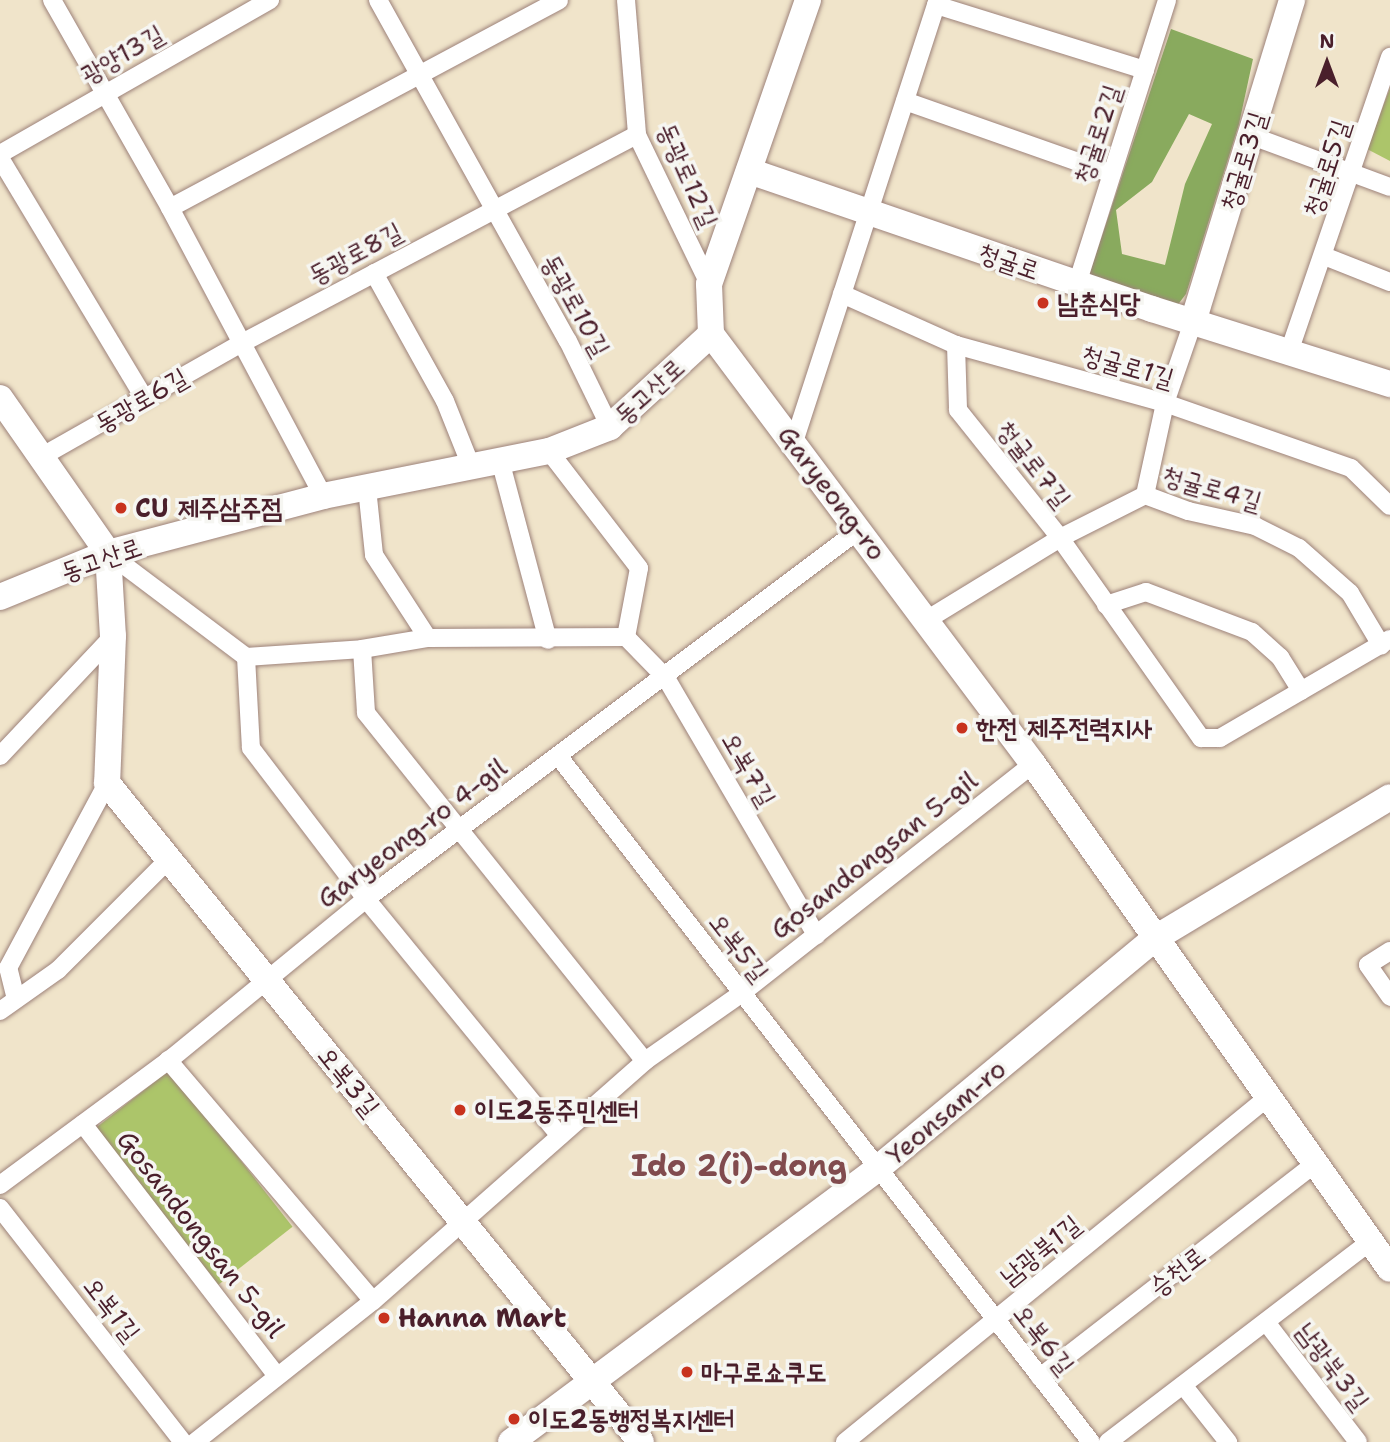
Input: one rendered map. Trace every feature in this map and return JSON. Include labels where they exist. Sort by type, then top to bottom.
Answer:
[{"type":"street","points":[[52,0],[170,208],[323,496]]},
{"type":"street","name":"광양13길","points":[[144,398],[0,156],[103,94],[270,0]]},
{"type":"street","name":"동광로10길","points":[[378,0],[493,211],[568,341],[610,427]]},
{"type":"street","points":[[170,208],[559,0]]},
{"type":"street","name":"동광로12길","points":[[626,0],[637,135],[709,284]]},
{"type":"street","points":[[711,334],[709,284],[808,0]]},
{"type":"street","name":"청귤로2길","points":[[1077,284],[1167,0]]},
{"type":"street","points":[[794,442],[937,2],[1145,70]]},
{"type":"street","name":"청귤로3길","points":[[1193,322],[1251,136],[1285,2]]},
{"type":"street","name":"청귤로5길","points":[[1289,352],[1354,171],[1390,57]]},
{"type":"street","points":[[905,101],[1112,174]]},
{"type":"street","points":[[493,211],[637,135]]},
{"type":"street","points":[[1251,136],[1354,171],[1390,187]]},
{"type":"street","name":"청귤로","points":[[749,171],[1077,284],[1390,384]]},
{"type":"street","name":"동광로8길","points":[[242,343],[493,211]]},
{"type":"street","name":"청귤로5길","points":[[1324,256],[1390,282]]},
{"type":"street","points":[[374,273],[444,401],[471,466]]},
{"type":"street","name":"청귤로1길","points":[[842,294],[956,345],[1165,403],[1351,468],[1390,506]]},
{"type":"street","points":[[1145,495],[1165,403],[1193,322]]},
{"type":"street","name":"동고산로","points":[[0,597],[108,553],[323,496],[549,451],[610,427],[711,334]]},
{"type":"street","name":"Garyeong-ro","points":[[711,334],[928,619],[1033,764],[1154,939]]},
{"type":"street","name":"동광로6길","points":[[41,457],[242,343]]},
{"type":"street","name":"청귤로7길","points":[[956,345],[958,410],[1060,538],[1200,738],[1220,738],[1386,642]]},
{"type":"street","points":[[0,398],[108,553],[246,657],[362,649],[428,638],[548,640],[626,637],[639,568],[549,451]]},
{"type":"street","points":[[500,460],[548,640]]},
{"type":"street","points":[[367,488],[374,555],[428,638]]},
{"type":"street","name":"청귤로4길","points":[[928,619],[1060,538],[1145,495],[1188,511],[1255,526],[1299,548],[1350,593],[1386,642]]},
{"type":"street","name":"Garyeong-ro 4-gil","points":[[0,1185],[168,1060],[265,977],[366,899],[666,678],[860,529]]},
{"type":"street","points":[[16,999],[8,968],[107,783],[113,636],[108,553]]},
{"type":"street","points":[[1106,605],[1146,592],[1252,632],[1280,657],[1301,691]]},
{"type":"street","points":[[0,756],[113,636]]},
{"type":"street","name":"오복7길","points":[[626,637],[666,678],[817,935]]},
{"type":"street","points":[[362,649],[366,713],[645,1062]]},
{"type":"street","points":[[246,657],[251,748],[366,899],[560,1136]]},
{"type":"street","name":"오복5길","points":[[559,757],[877,1169]]},
{"type":"street","name":"Gosandongsan 5-gil","points":[[195,1442],[373,1301],[645,1062],[742,993],[1033,764]]},
{"type":"street","name":"오복3길","points":[[107,783],[171,857],[641,1442]]},
{"type":"street","name":"Yeonsam-ro","points":[[511,1442],[877,1169],[1154,939],[1390,797]]},
{"type":"street","points":[[0,1011],[58,970],[171,857]]},
{"type":"street","points":[[1154,939],[1313,1165],[1390,1269]]},
{"type":"street","points":[[1390,951],[1368,965],[1390,997]]},
{"type":"street","points":[[168,1060],[373,1301]]},
{"type":"street","name":"남광북1길","points":[[845,1442],[1267,1098]]},
{"type":"street","name":"Gosandongsan 5-gil","points":[[83,1124],[277,1376]]},
{"type":"street","name":"승천로","points":[[1040,1377],[1313,1165]]},
{"type":"street","name":"오복6길","points":[[877,1169],[1091,1442]]},
{"type":"street","name":"오복1길","points":[[0,1208],[183,1442]]},
{"type":"street","name":"남광북3길","points":[[1108,1442],[1370,1242]]},
{"type":"street","name":"남광북3길","points":[[1266,1322],[1358,1442]]},
{"type":"street","points":[[1183,1385],[1228,1442]]},
{"type":"green space","points":[[1171,29],[1253,59],[1239,124],[1186,294],[1176,307],[1088,278]],"holes":[[[1189,114],[1212,124],[1185,184],[1165,265],[1122,254],[1116,210],[1152,182]]]},
{"type":"green space","points":[[1390,88],[1390,161],[1367,149]]},
{"type":"green space","points":[[170,1070],[293,1227],[218,1285],[96,1128]]},
{"type":"place","name":"남춘식당","points":[[1043,303]]},
{"type":"place","name":"CU 제주삼주점","points":[[121,508]]},
{"type":"place","name":"한전 제주전력지사","points":[[962,728]]},
{"type":"place","name":"이도2동주민센터","points":[[460,1110]]},
{"type":"place","name":"Hanna Mart","points":[[384,1318]]},
{"type":"place","name":"마구로쇼쿠도","points":[[687,1372]]},
{"type":"place","name":"이도2동행정복지센터","points":[[514,1419]]},
{"type":"district","name":"Ido 2(i)-dong","points":[[739,1166]]}]
